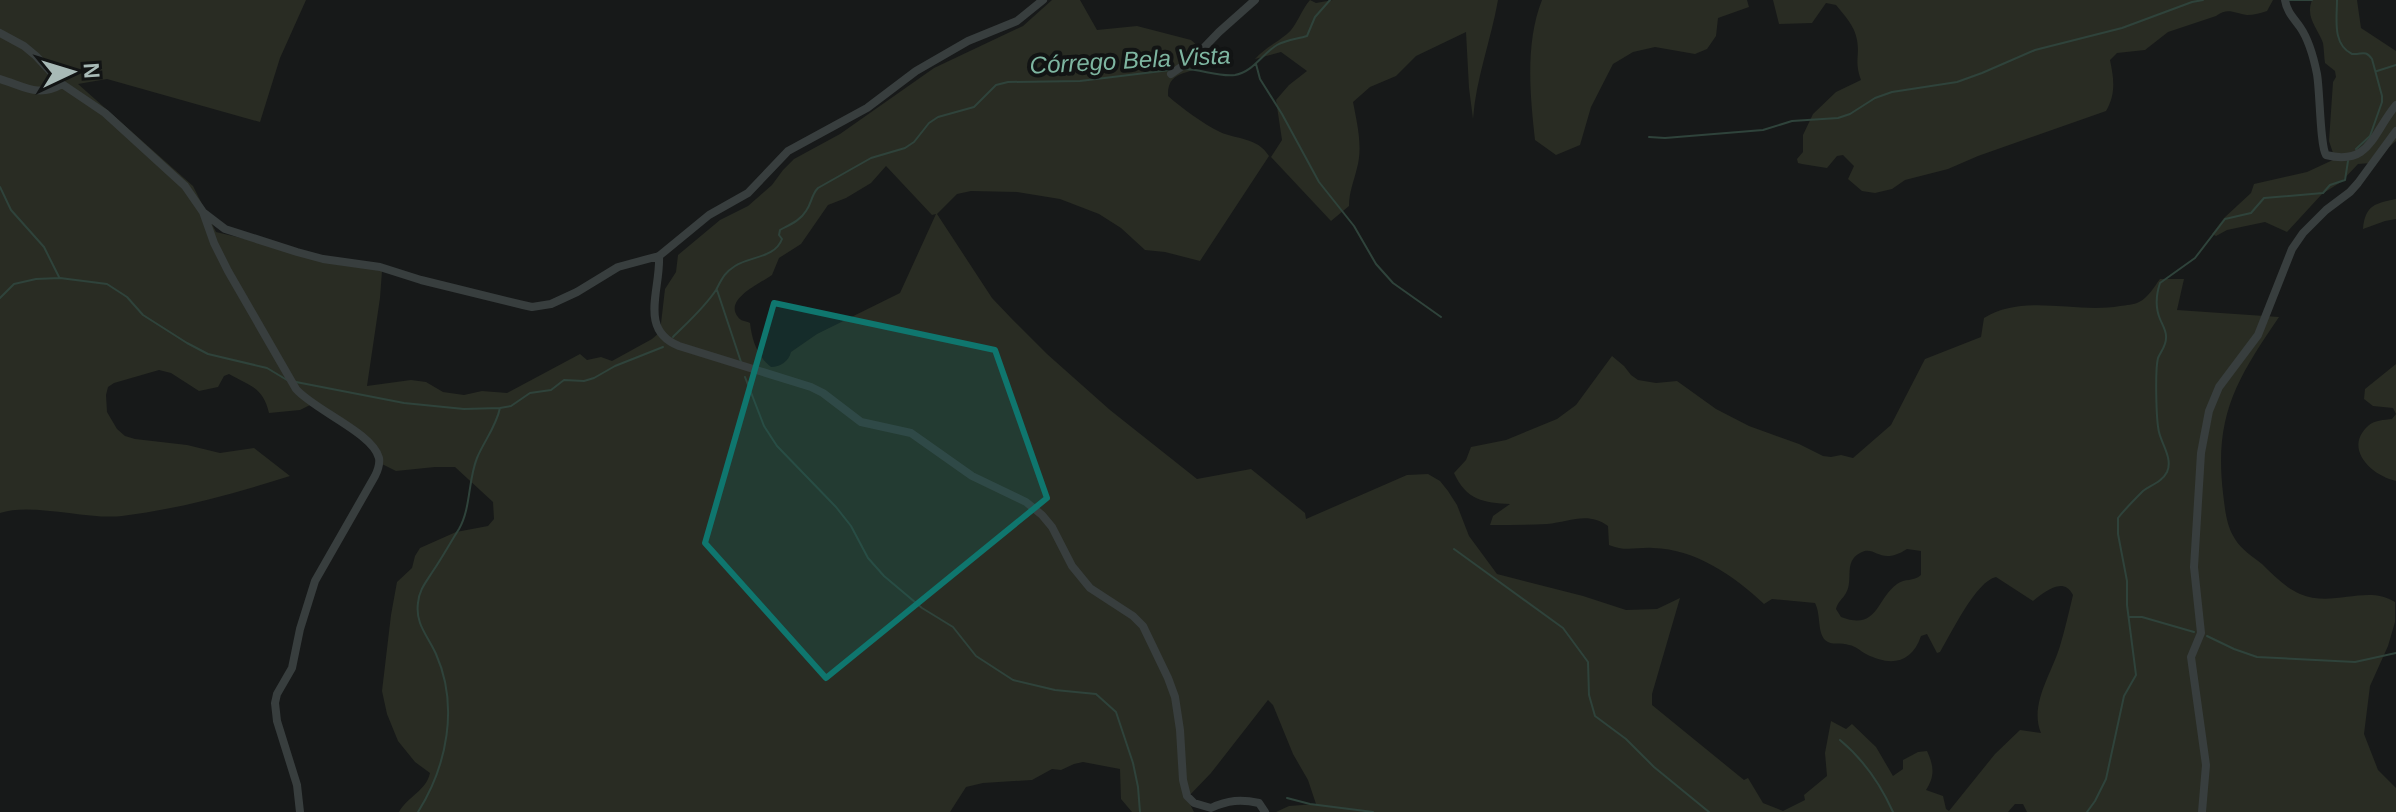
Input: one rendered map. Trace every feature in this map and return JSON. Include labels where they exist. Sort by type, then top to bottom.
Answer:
[{"type":"street","points":[[203,212],[225,229],[323,259],[370,265],[532,307],[560,301],[618,267],[659,256],[709,215],[748,193],[788,151],[867,108],[916,71],[968,41],[1017,21],[1043,0]]},
{"type":"street","points":[[1171,74],[1194,58],[1255,0]]},
{"type":"street","points":[[2285,0],[2291,18],[2304,34],[2317,72],[2322,147],[2326,155],[2350,158],[2361,153],[2396,105]]},
{"type":"street","points":[[0,33],[24,46],[62,84],[105,113],[185,186],[203,212],[228,271],[296,389],[362,438],[374,449],[379,459],[375,476],[315,581],[292,668],[277,694],[277,721],[297,785],[300,812]]},
{"type":"street","points":[[0,79],[36,91],[53,89],[62,84]]},
{"type":"street","points":[[2202,812],[2206,765],[2191,657],[2201,633],[2194,567],[2201,453],[2209,411],[2219,387],[2258,335],[2292,249],[2326,210],[2358,183],[2396,131]]},
{"type":"street","points":[[659,256],[654,309],[655,324],[662,337],[679,346],[811,387],[861,422],[911,433],[972,476],[1009,493],[1042,515],[1052,527],[1072,566],[1090,588],[1143,626],[1175,697],[1187,796],[1194,803],[1211,808],[1243,799],[1259,803],[1265,812]]},
{"type":"highlighted area","points":[[774,303],[995,350],[1047,498],[826,678],[705,543]]},
{"type":"shaded area","points":[[0,0],[306,0],[280,58],[260,122],[107,79],[78,84],[193,186],[216,232],[382,271],[367,386],[411,380],[426,382],[443,392],[464,395],[482,391],[507,393],[580,354],[587,360],[601,357],[612,361],[652,339],[660,332],[665,289],[676,272],[678,255],[720,220],[748,206],[772,185],[794,159],[840,134],[934,68],[1023,26],[1052,0],[1080,0],[1097,30],[1137,26],[1191,40],[1212,58],[1172,80],[1168,96],[1206,124],[1259,145],[1269,156],[1200,261],[1145,250],[1121,228],[1099,214],[1060,199],[1017,192],[971,191],[957,194],[937,214],[992,298],[1047,354],[1110,410],[1197,479],[1251,469],[1305,513],[1306,519],[1407,475],[1428,474],[1440,481],[1448,491],[1469,536],[1497,574],[1626,610],[1657,609],[1680,598],[1652,694],[1652,705],[1744,780],[1748,778],[1763,803],[1783,811],[1805,800],[1804,795],[1827,776],[1825,753],[1831,721],[1846,729],[1852,724],[1876,747],[1893,776],[1903,769],[1903,760],[1927,751],[1932,771],[1926,790],[1943,796],[1949,811],[1995,754],[2020,730],[2041,733],[2038,722],[2040,700],[2064,633],[2073,595],[2069,589],[2059,586],[2033,601],[1996,577],[1972,598],[1940,652],[1937,653],[1927,634],[1921,636],[1912,652],[1900,660],[1875,658],[1846,644],[1825,640],[1815,603],[1772,599],[1764,604],[1727,574],[1684,553],[1609,545],[1608,526],[1593,519],[1490,525],[1493,516],[1510,504],[1477,498],[1459,482],[1454,473],[1466,460],[1471,447],[1506,440],[1557,419],[1576,405],[1612,356],[1638,380],[1656,383],[1677,381],[1716,409],[1749,426],[1823,456],[1853,458],[1891,425],[1925,359],[1981,337],[1984,318],[2000,311],[2033,305],[2103,308],[2130,305],[2145,298],[2160,279],[2184,279],[2177,310],[2279,317],[2240,379],[2226,419],[2221,466],[2226,517],[2240,546],[2300,594],[2325,599],[2373,595],[2395,602],[2395,622],[2388,646],[2370,686],[2364,734],[2378,770],[2396,788],[2396,812],[2027,812],[2023,804],[2015,804],[2008,812],[1276,812],[1289,806],[1316,804],[1308,780],[1268,700],[1211,773],[1187,798],[1194,812],[1132,812],[1121,799],[1120,769],[1083,762],[1061,770],[1052,769],[1032,780],[966,787],[950,812],[399,812],[425,784],[430,773],[415,762],[398,741],[382,691],[397,582],[412,568],[420,548],[456,532],[488,526],[494,519],[493,502],[455,467],[396,471],[382,464],[361,436],[310,405],[300,410],[269,413],[259,392],[229,374],[224,376],[218,387],[199,391],[171,373],[159,370],[108,387],[107,412],[125,436],[220,453],[254,448],[290,476],[207,500],[122,516],[27,509],[0,513]],"holes":[[[886,166],[932,215],[936,214],[900,293],[817,334],[791,352],[784,363],[771,367],[756,347],[750,323],[738,317],[736,304],[746,292],[772,275],[779,258],[801,244],[828,205],[871,183]],[[1907,549],[1921,551],[1921,575],[1897,584],[1869,617],[1862,620],[1841,617],[1836,609],[1848,588],[1850,566],[1855,557],[1865,551],[1890,556]]]},
{"type":"shaded area","points":[[1310,0],[1316,3],[1333,0],[1498,0],[1473,119],[1466,32],[1416,56],[1396,76],[1370,87],[1353,102],[1359,135],[1359,160],[1349,206],[1331,221],[1271,157],[1282,140],[1276,100],[1307,71],[1281,52],[1255,59],[1290,31]]},
{"type":"shaded area","points":[[1542,0],[1747,0],[1749,7],[1718,18],[1716,36],[1707,49],[1695,54],[1655,47],[1633,52],[1613,64],[1591,107],[1580,145],[1556,155],[1535,140],[1533,123],[1531,51]]},
{"type":"shaded area","points":[[1773,0],[2273,0],[2267,11],[2247,15],[2224,12],[2168,32],[2145,50],[2117,53],[2110,60],[2113,86],[2106,111],[1875,193],[1862,191],[1848,179],[1854,166],[1843,155],[1837,156],[1827,168],[1798,163],[1797,159],[1803,152],[1803,135],[1813,114],[1836,92],[1861,80],[1857,40],[1852,25],[1836,5],[1826,3],[1812,23],[1779,24]]},
{"type":"shaded area","points":[[2312,0],[2357,0],[2361,28],[2396,51],[2396,141],[2371,163],[2358,164],[2341,182],[2322,194],[2287,232],[2265,222],[2227,230],[2216,236],[2212,234],[2251,193],[2254,184],[2307,172],[2335,159],[2329,141],[2333,82],[2336,77],[2335,71],[2325,63],[2323,43],[2311,18]]},
{"type":"shaded area","points":[[2396,199],[2396,219],[2363,229],[2366,215],[2373,206]]},
{"type":"shaded area","points":[[2396,364],[2396,414],[2393,408],[2373,406],[2364,399],[2365,389]]},
{"type":"shaded area","points":[[2396,414],[2396,481],[2370,467],[2358,444],[2370,424],[2392,419]]},
{"type":"waterway","name":"Córrego Bela Vista","points":[[1184,69],[1222,75],[1241,73],[1277,45],[1307,36],[1315,17],[1330,0]]},
{"type":"waterway","points":[[1649,137],[1763,130],[1792,121],[1838,118],[1892,92],[1957,82],[2035,50],[2122,28],[2203,0]]},
{"type":"waterway","points":[[2289,0],[2312,0]]},
{"type":"waterway","name":"Córrego Bela Vista","points":[[2337,0],[2338,38],[2352,54],[2365,53],[2370,56],[2382,96],[2370,136],[2356,149]]},
{"type":"waterway","points":[[1256,64],[1260,79],[1319,182],[1354,226],[1376,264],[1393,283],[1441,317]]},
{"type":"waterway","points":[[2377,71],[2396,65]]},
{"type":"waterway","name":"Córrego Bela Vista","points":[[673,337],[707,303],[728,271],[779,245],[782,239],[780,230],[804,214],[818,188],[871,158],[905,148],[929,123],[938,117],[974,107],[996,85],[1008,82],[1080,81],[1170,70]]},
{"type":"waterway","name":"Córrego Bela Vista","points":[[2087,812],[2106,779],[2124,696],[2136,675],[2118,518],[2143,491],[2162,478],[2169,467],[2159,432],[2157,406],[2157,364],[2166,339],[2157,306],[2160,283],[2195,258],[2225,219],[2251,213],[2264,198],[2323,193],[2330,185],[2345,180],[2348,161]]},
{"type":"waterway","points":[[0,187],[11,210],[44,247],[59,277]]},
{"type":"waterway","name":"Córrego Bela Vista","points":[[0,298],[14,284],[36,279],[60,278],[107,284],[127,297],[143,315],[187,343],[208,354],[267,368],[287,380]]},
{"type":"waterway","points":[[717,290],[741,362]]},
{"type":"waterway","name":"Córrego Bela Vista","points":[[296,382],[404,403],[464,409],[500,408],[511,406],[530,393],[551,390],[564,380],[594,378],[663,347]]},
{"type":"waterway","points":[[745,377],[764,426],[777,446],[836,507],[851,526],[868,558],[884,576],[922,608],[953,627],[976,656],[1013,680],[1055,690],[1096,694],[1116,712],[1133,763],[1140,812]]},
{"type":"waterway","points":[[418,812],[443,756],[448,715],[443,674],[420,624],[419,598],[423,586],[463,521],[474,467],[500,408]]},
{"type":"waterway","points":[[1454,549],[1563,628],[1588,662],[1589,695],[1595,716],[1709,812]]},
{"type":"waterway","points":[[2130,617],[2142,617],[2194,632]]},
{"type":"waterway","points":[[2207,636],[2257,657],[2355,662],[2396,653]]},
{"type":"waterway","points":[[1840,740],[1871,773],[1893,812]]},
{"type":"waterway","points":[[1287,798],[1373,812]]}]
